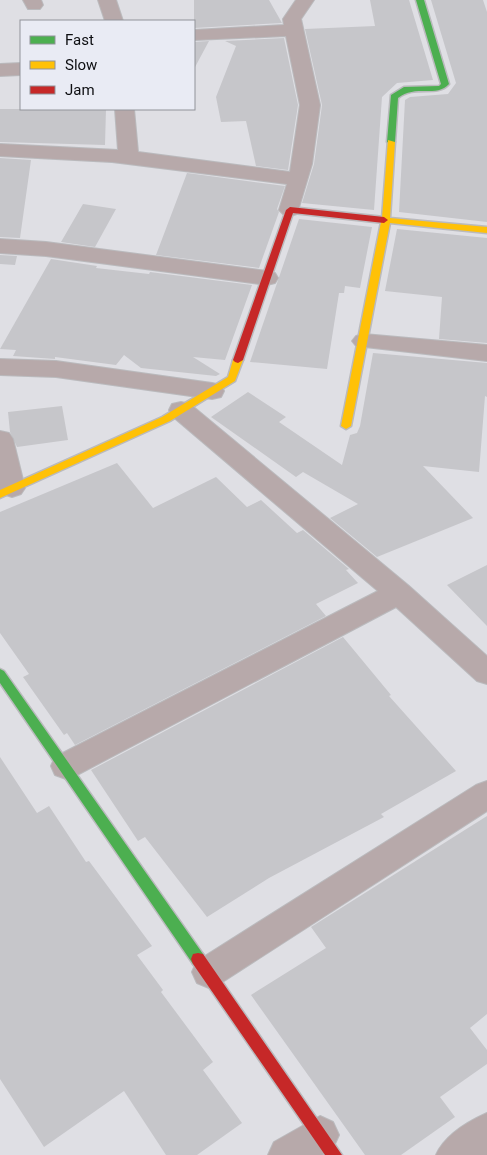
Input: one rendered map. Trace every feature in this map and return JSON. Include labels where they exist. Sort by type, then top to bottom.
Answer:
[{"type":"street","points":[[107,0],[114,20]]},
{"type":"street","points":[[0,439],[6,491],[166,419],[232,379],[290,210],[302,164],[310,105],[292,19],[305,0]]},
{"type":"street","points":[[346,426],[386,220],[394,97],[404,89],[441,88],[445,84],[420,0]]},
{"type":"street","points":[[195,34],[293,30]]},
{"type":"street","points":[[0,70],[20,69]]},
{"type":"street","points":[[125,110],[128,157]]},
{"type":"street","points":[[0,150],[56,150],[128,157],[298,179]]},
{"type":"street","points":[[290,210],[487,230]]},
{"type":"street","points":[[0,246],[46,249],[267,278]]},
{"type":"street","points":[[364,341],[487,353]]},
{"type":"street","points":[[0,367],[56,369],[212,391]]},
{"type":"street","points":[[181,410],[399,593],[487,673]]},
{"type":"street","points":[[66,766],[399,593]]},
{"type":"street","points":[[0,674],[66,766],[327,1145],[287,1155]]},
{"type":"street","points":[[209,972],[487,794]]},
{"type":"street","points":[[455,1155],[487,1132]]},
{"type":"building","points":[[194,0],[269,0],[282,23],[195,28]]},
{"type":"building","points":[[370,0],[409,0],[433,80],[397,83],[382,97],[374,210],[302,203],[314,164],[322,105],[305,29],[375,26]]},
{"type":"building","points":[[431,0],[483,0],[487,12],[487,222],[399,212],[405,100],[410,97],[448,94],[456,83]]},
{"type":"building","points":[[284,38],[298,105],[288,170],[256,166],[246,121],[221,122],[216,97],[236,46],[225,41]]},
{"type":"building","points":[[209,41],[195,67],[195,42]]},
{"type":"building","points":[[0,109],[106,110],[105,145],[0,142]]},
{"type":"building","points":[[0,158],[31,160],[20,238],[0,237]]},
{"type":"building","points":[[187,173],[285,186],[277,209],[279,212],[259,268],[156,255]]},
{"type":"building","points":[[83,204],[116,209],[95,247],[61,242]]},
{"type":"building","points":[[299,219],[372,227],[360,288],[345,286],[344,293],[339,293],[327,369],[250,362]]},
{"type":"building","points":[[397,229],[487,238],[487,343],[439,339],[442,297],[385,291]]},
{"type":"building","points":[[0,255],[17,256],[15,265],[0,264]]},
{"type":"building","points":[[51,259],[97,266],[96,268],[149,274],[150,272],[252,285],[225,360],[193,357],[220,374],[216,376],[141,368],[124,355],[116,365],[55,357],[55,359],[13,356],[16,350],[0,349]]},
{"type":"building","points":[[373,353],[487,363],[487,397],[485,396],[479,472],[423,466],[473,518],[377,557],[330,518],[358,504],[303,472],[296,477],[211,417],[248,392],[286,417],[279,422],[342,465],[350,435],[357,433],[360,426]]},
{"type":"building","points":[[62,406],[68,440],[17,447],[10,432],[8,412]]},
{"type":"building","points":[[117,463],[153,508],[216,477],[247,507],[261,500],[297,533],[303,530],[349,569],[346,570],[358,583],[316,604],[326,616],[75,745],[67,733],[64,735],[23,677],[29,674],[0,633],[0,512]]},
{"type":"building","points":[[487,565],[487,626],[447,585]]},
{"type":"building","points":[[343,637],[391,695],[389,696],[456,771],[381,814],[384,817],[269,878],[207,917],[145,837],[138,841],[91,770]]},
{"type":"building","points":[[0,757],[37,813],[49,806],[86,862],[89,861],[152,946],[137,955],[163,990],[161,992],[213,1062],[203,1070],[242,1123],[197,1155],[166,1155],[124,1091],[44,1147],[0,1079]]},
{"type":"building","points":[[487,816],[487,1014],[470,1028],[487,1050],[487,1064],[440,1097],[455,1117],[401,1155],[365,1155],[251,995],[326,948],[311,927]]},
{"type":"traffic: fast","points":[[391,142],[394,97],[404,89],[441,88],[445,84],[420,0]]},
{"type":"traffic: fast","points":[[0,674],[198,959]]},
{"type":"traffic: slow","points":[[346,426],[386,220],[391,142]]},
{"type":"traffic: slow","points":[[384,220],[487,230]]},
{"type":"traffic: slow","points":[[0,494],[166,419],[232,379],[238,360]]},
{"type":"traffic: jam","points":[[238,360],[290,210],[384,220]]},
{"type":"traffic: jam","points":[[198,959],[334,1155]]}]
